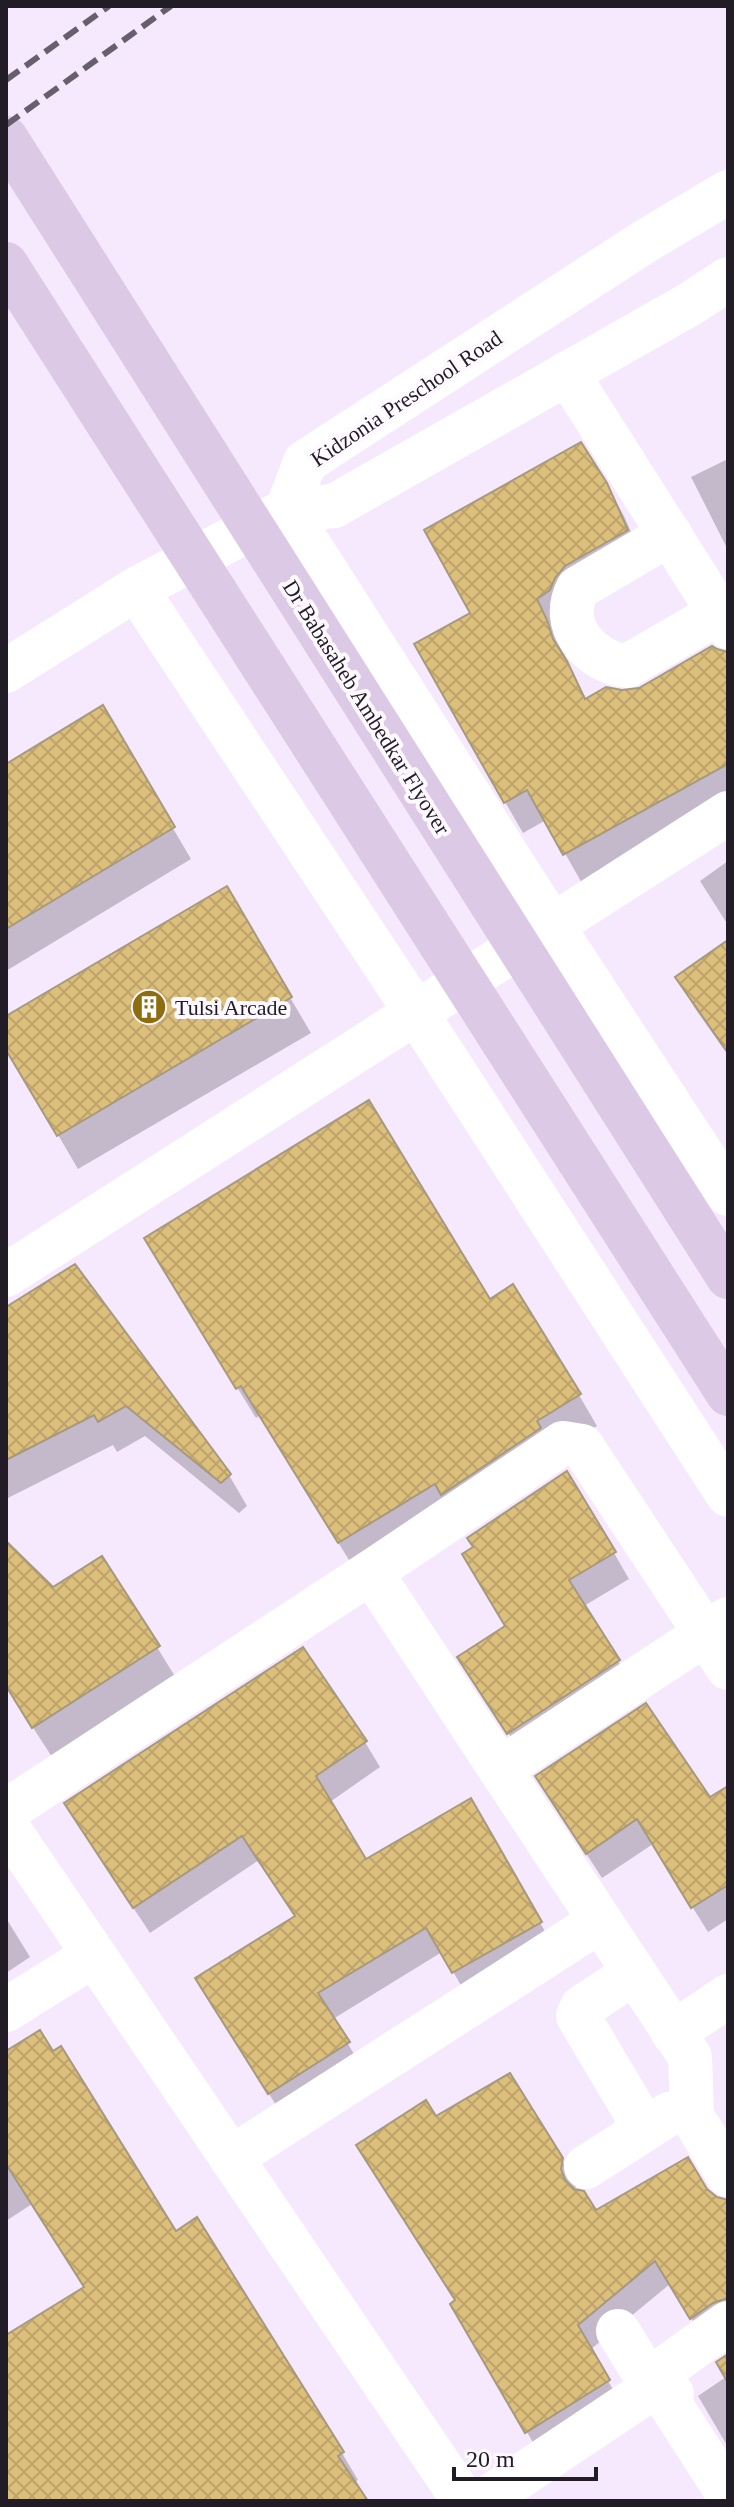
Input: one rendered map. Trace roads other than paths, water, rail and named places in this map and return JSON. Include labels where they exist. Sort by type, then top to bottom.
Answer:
[{"type":"main road","name":"Dr Babasaheb Ambedkar Flyover","points":[[6,138],[728,1277]]},
{"type":"main road","points":[[6,264],[728,1394]]},
{"type":"street","name":"Kidzonia Preschool Road","points":[[287,510],[305,462],[644,242],[728,192]]},
{"type":"street","points":[[6,671],[136,589],[287,510],[334,506],[690,304],[728,279]]},
{"type":"street","points":[[567,373],[670,534],[723,620],[627,666],[610,664],[591,652],[575,629],[571,601],[578,588],[670,534]]},
{"type":"street","points":[[287,510],[728,1194]]},
{"type":"street","points":[[136,589],[417,1014],[728,1495]]},
{"type":"street","points":[[6,1275],[728,813]]},
{"type":"street","points":[[6,1811],[563,1443],[582,1446],[720,1640],[500,1769]]},
{"type":"street","points":[[371,1572],[690,2057],[692,2116],[728,2175]]},
{"type":"street","points":[[6,1825],[464,2501]]},
{"type":"street","points":[[231,2158],[600,1921]]},
{"type":"street","points":[[6,2010],[94,1955]]},
{"type":"street","points":[[634,1973],[582,2007],[578,2016],[645,2129]]},
{"type":"street","points":[[673,2033],[728,1996]]},
{"type":"street","points":[[586,2167],[691,2100]]},
{"type":"street","points":[[658,2391],[668,2366],[728,2323]]},
{"type":"street","points":[[618,2331],[728,2494]]},
{"type":"street","points":[[483,2501],[639,2397],[658,2391],[679,2391],[728,2358]]},
{"type":"railway","points":[[6,80],[109,6]]},
{"type":"railway","points":[[6,125],[171,6]]},
{"type":"place","name":"Tulsi Arcade","points":[[149,1007]]}]
